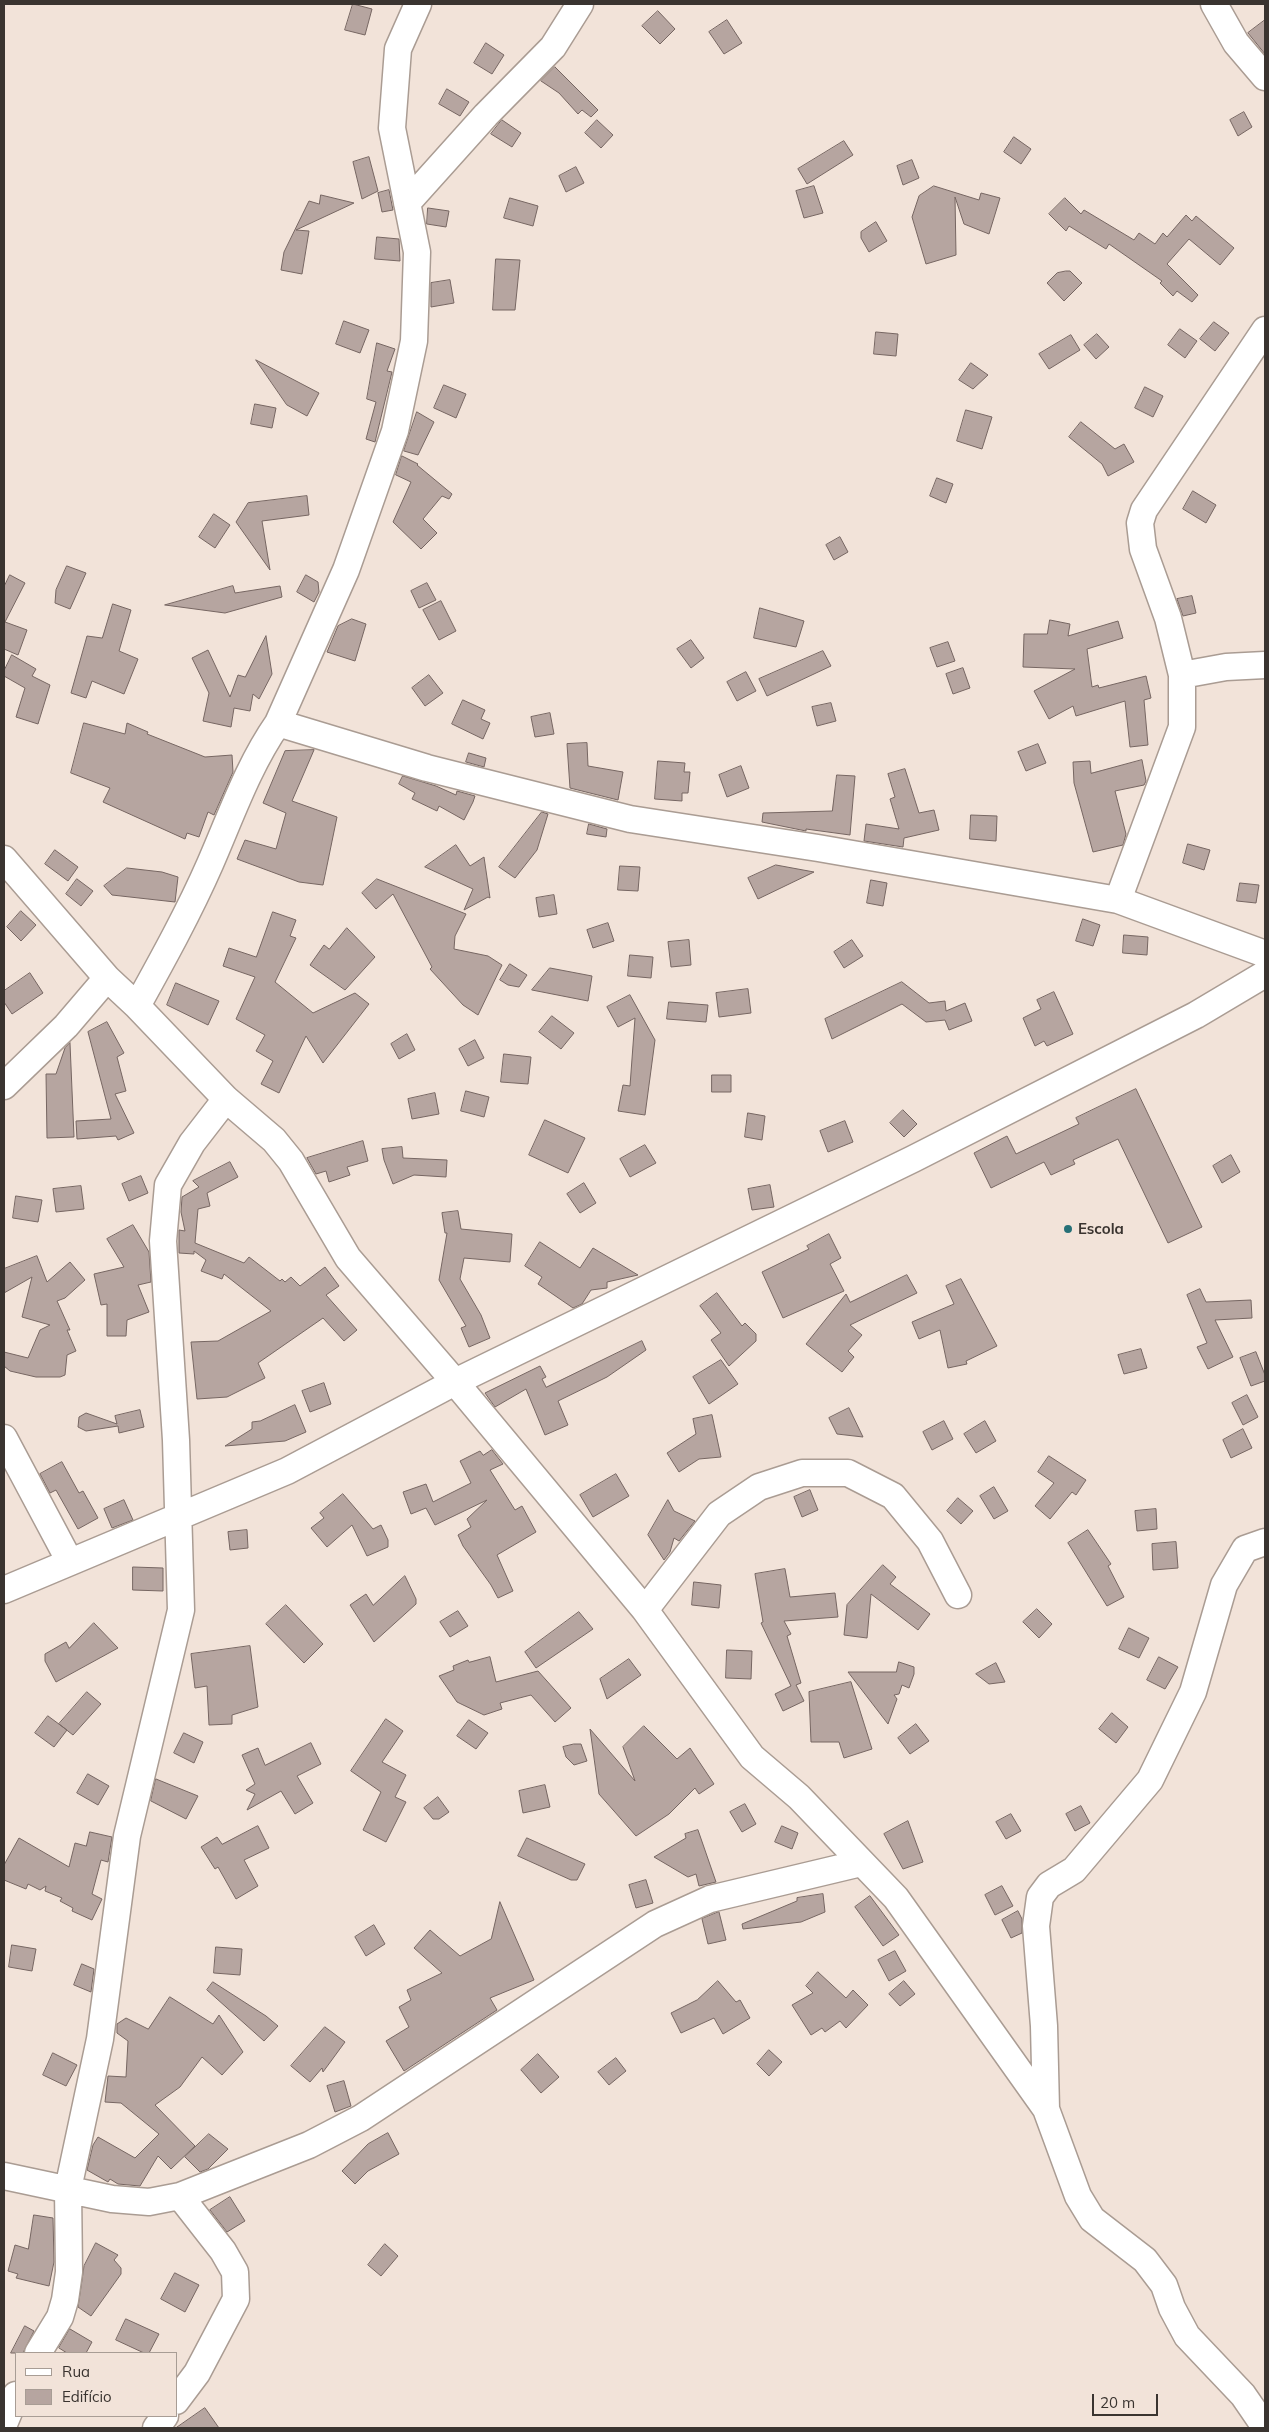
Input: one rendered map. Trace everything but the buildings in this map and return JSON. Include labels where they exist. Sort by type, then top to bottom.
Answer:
[{"type":"street","points":[[137,1006],[206,873],[241,790],[265,741],[278,723],[346,570],[395,431],[414,341],[417,252],[392,128],[398,49],[418,4]]},
{"type":"street","points":[[407,203],[486,115],[553,46],[580,4]]},
{"type":"street","points":[[1214,4],[1236,43],[1265,78]]},
{"type":"street","points":[[1118,900],[1182,727],[1182,675],[1168,618],[1143,549],[1140,523],[1144,510],[1265,330]]},
{"type":"street","points":[[1182,675],[1226,667],[1265,665]]},
{"type":"street","points":[[4,1590],[287,1471],[455,1382],[913,1159],[1196,1015],[1264,955],[1118,900],[818,848],[630,819],[427,768],[278,723]]},
{"type":"street","points":[[4,860],[107,978],[137,1006],[226,1099],[274,1140],[291,1161],[348,1258],[455,1382],[645,1610],[752,1757],[799,1797],[896,1898],[1046,2109],[1078,2196],[1092,2219],[1145,2260],[1164,2285],[1172,2308],[1187,2336],[1243,2395],[1265,2426]]},
{"type":"street","points":[[4,1086],[66,1026],[107,978]]},
{"type":"street","points":[[39,2352],[60,2317],[65,2300],[69,2262],[68,2189],[100,2039],[127,1836],[181,1610],[176,1440],[164,1240],[168,1185],[192,1143],[226,1099]]},
{"type":"street","points":[[4,1438],[70,1562]]},
{"type":"street","points":[[645,1610],[718,1514],[759,1487],[802,1473],[848,1473],[893,1496],[930,1541],[958,1595]]},
{"type":"street","points":[[1046,2109],[1044,2026],[1036,1926],[1040,1897],[1049,1885],[1074,1870],[1150,1780],[1193,1692],[1224,1585],[1245,1550],[1265,1542]]},
{"type":"street","points":[[4,2176],[112,2199],[150,2202],[180,2196],[309,2145],[361,2118],[655,1924],[710,1899],[861,1863]]},
{"type":"street","points":[[178,2398],[197,2373],[236,2299],[235,2272],[223,2251],[180,2196]]},
{"type":"street","points":[[4,2424],[15,2397]]},
{"type":"street","points":[[156,2428],[164,2417]]},
{"type":"place","name":"Escola","points":[[1068,1229]]}]
